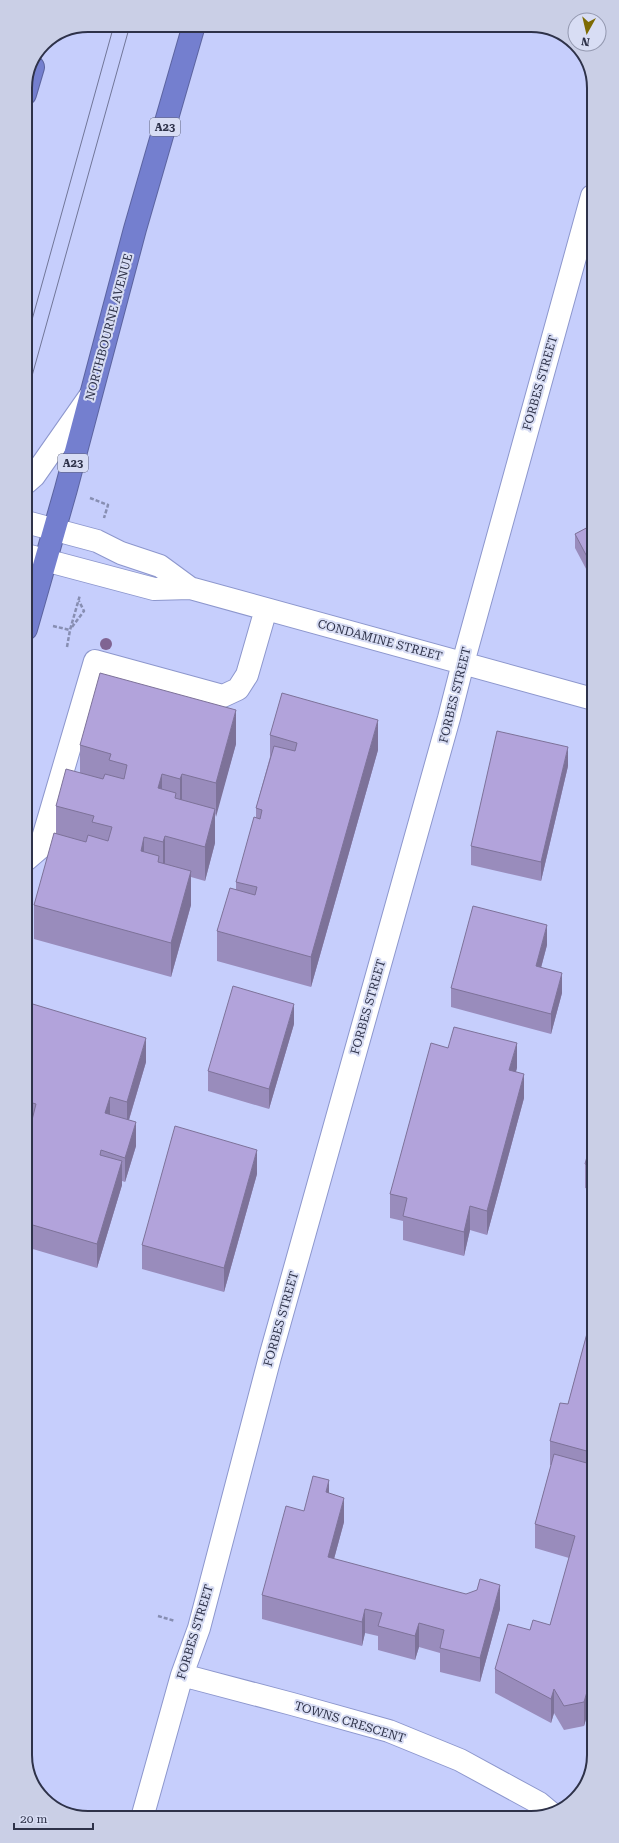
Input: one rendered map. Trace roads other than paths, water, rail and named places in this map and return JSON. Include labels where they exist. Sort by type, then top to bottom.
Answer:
[{"type":"highway","name":"NORTHBOURNE AVENUE","points":[[32,586],[36,558],[54,530],[192,32]]},
{"type":"street","name":"FORBES STREET","points":[[144,1811],[182,1675],[199,1628],[270,1357],[445,733],[587,214]]},
{"type":"street","points":[[32,478],[90,396]]},
{"type":"street","name":"CONDAMINE STREET","points":[[32,525],[97,541],[120,553],[160,566],[190,588]]},
{"type":"street","name":"CONDAMINE STREET","points":[[36,558],[154,589],[190,588],[587,697]]},
{"type":"street","points":[[32,855],[40,848],[95,661],[222,696],[238,689],[247,675],[266,609]]},
{"type":"street","name":"TOWNS CRESCENT","points":[[182,1675],[292,1704],[389,1732],[460,1760],[539,1803],[546,1809]]},
{"type":"tram line","points":[[32,320],[112,32]]},
{"type":"tram line","points":[[32,376],[128,32]]}]
